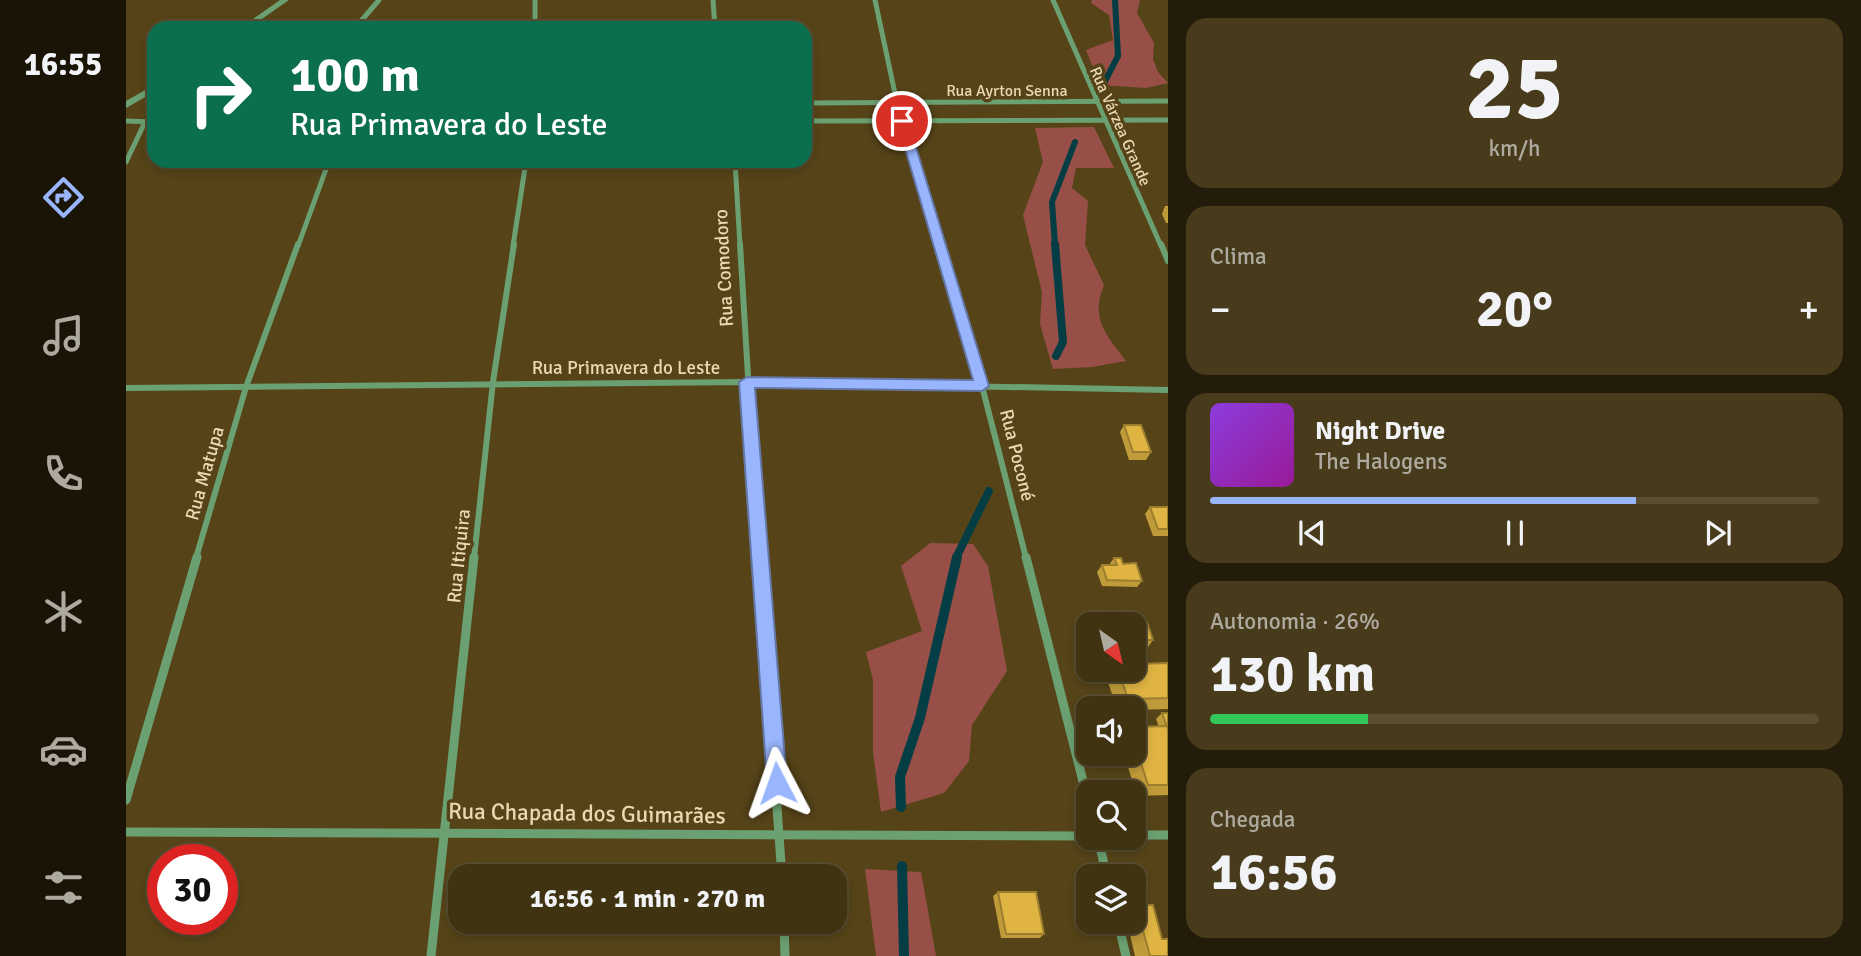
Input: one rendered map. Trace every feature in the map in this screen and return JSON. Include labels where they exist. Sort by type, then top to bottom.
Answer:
[{"type":"street","points":[[254,21],[285,0]]},
{"type":"street","points":[[361,21],[379,0]]},
{"type":"street","points":[[535,21],[536,0]]},
{"type":"street","points":[[713,0],[714,21]]},
{"type":"street","points":[[875,0],[897,103]]},
{"type":"street","name":"Rua Várzea Grande","points":[[1053,0],[1168,261]]},
{"type":"street","points":[[126,105],[147,92]]},
{"type":"street","name":"Rua Ayrton Senna","points":[[812,103],[1168,101]]},
{"type":"street","name":"Rua Ayrton Senna","points":[[812,121],[1168,120]]},
{"type":"street","points":[[126,121],[145,122],[126,162]]},
{"type":"street","name":"Rua Poconé","points":[[902,121],[982,386],[1083,780]]},
{"type":"street","name":"Rua Matupa","points":[[126,800],[246,387],[326,168]]},
{"type":"street","name":"Rua Itiquira","points":[[431,956],[493,382],[525,168]]},
{"type":"street","name":"Rua Comodoro","points":[[735,168],[747,382],[782,864]]},
{"type":"street","name":"Rua Primavera do Leste","points":[[126,387],[747,382],[1168,390]]},
{"type":"street","name":"Rua Chapada dos Guimarães","points":[[126,832],[445,830],[781,836],[1076,836]]},
{"type":"street","points":[[1146,835],[1168,835]]},
{"type":"street","points":[[784,934],[785,956]]},
{"type":"street","points":[[1121,934],[1126,956]]},
{"type":"shaded area","points":[[1092,0],[1140,0],[1137,13],[1154,43],[1153,59],[1158,72],[1168,83],[1146,88],[1100,85],[1086,50],[1113,40],[1109,15],[1091,3]]},
{"type":"shaded area","points":[[1094,127],[1114,168],[1076,168],[1072,188],[1088,201],[1085,245],[1104,285],[1099,307],[1102,326],[1126,361],[1092,367],[1053,369],[1040,324],[1042,292],[1023,215],[1043,162],[1035,128]]},
{"type":"shaded area","points":[[930,543],[973,544],[988,566],[1007,671],[972,725],[969,761],[944,793],[881,812],[873,752],[873,680],[866,652],[922,631],[901,566]]},
{"type":"shaded area","points":[[865,869],[921,872],[936,956],[876,956]]},
{"type":"building","points":[[1124,425],[1141,425],[1151,452],[1133,452]]},
{"type":"building","points":[[1150,507],[1168,507],[1168,529],[1158,529]]},
{"type":"building","points":[[1114,558],[1121,558],[1123,564],[1136,563],[1142,581],[1107,580],[1102,565],[1117,565]]},
{"type":"building","points":[[1146,622],[1147,622],[1153,640],[1146,640]]},
{"type":"building","points":[[1168,663],[1168,698],[1127,696],[1122,682],[1146,682],[1146,664]]},
{"type":"building","points":[[1162,713],[1168,713],[1168,730]]},
{"type":"building","points":[[1167,726],[1168,785],[1148,785],[1142,766],[1146,766],[1146,727]]},
{"type":"building","points":[[998,892],[1036,892],[1044,934],[1006,934]]},
{"type":"building","points":[[1146,905],[1153,905],[1162,939],[1168,939],[1168,956],[1150,956],[1144,934]]},
{"type":"waterway","points":[[1104,83],[1118,56],[1115,0]]},
{"type":"waterway","points":[[1055,246],[1052,202],[1075,142]]},
{"type":"waterway","points":[[1055,244],[1063,342],[1056,356]]},
{"type":"waterway","points":[[956,558],[989,491]]},
{"type":"waterway","points":[[901,807],[900,777],[920,718],[957,557]]},
{"type":"waterway","points":[[902,866],[904,956]]},
{"type":"route","points":[[777,783],[747,382],[982,386],[902,121]]}]
